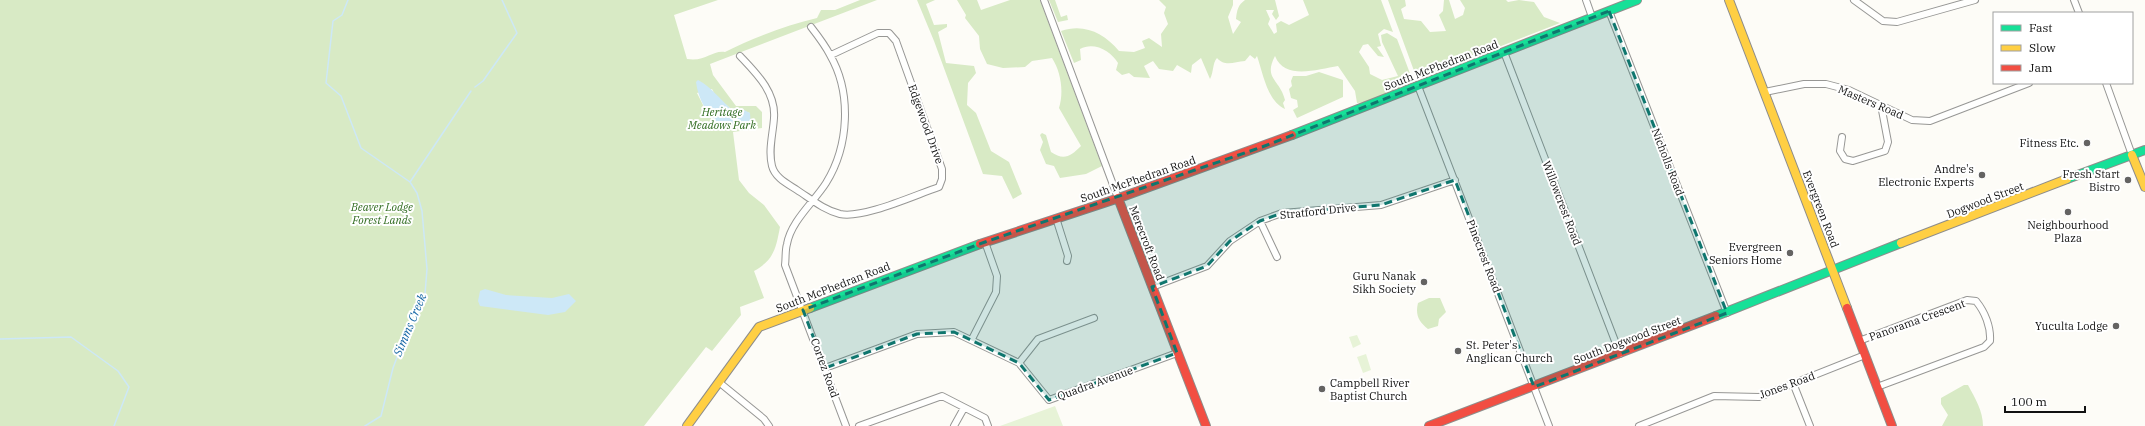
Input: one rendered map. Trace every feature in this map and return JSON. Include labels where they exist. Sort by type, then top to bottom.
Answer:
[{"type":"street","name":"Merecroft Road","points":[[1044,0],[1118,198],[1206,426]]},
{"type":"street","points":[[1586,0],[1592,17]]},
{"type":"street","name":"South McPhedran Road","points":[[687,426],[720,383],[759,327],[985,242],[1118,198],[1262,147],[1637,0]]},
{"type":"street","name":"Evergreen Road","points":[[1729,0],[1892,426]]},
{"type":"street","points":[[1854,0],[1883,21],[1897,22],[1975,0]]},
{"type":"street","points":[[2074,0],[2079,12]]},
{"type":"street","name":"Nicholls Road","points":[[1608,11],[1727,313]]},
{"type":"street","name":"Cortez Road","points":[[811,27],[831,55],[842,88],[844,104],[844,132],[838,157],[827,182],[794,226],[787,244],[785,265],[846,426]]},
{"type":"street","name":"Edgewood Drive","points":[[740,56],[764,83],[772,100],[774,116],[770,153],[772,168],[779,178],[828,210],[841,214],[859,215],[938,187],[942,179],[942,169],[896,41],[889,33],[878,33],[831,55]]},
{"type":"street","name":"Willowcrest Road","points":[[1504,52],[1620,354]]},
{"type":"street","name":"Masters Road","points":[[1765,92],[1804,84],[1826,84],[1849,90],[1912,120],[1930,121],[2025,84]]},
{"type":"street","points":[[2106,84],[2145,186]]},
{"type":"street","name":"Pinecrest Road","points":[[1418,86],[1549,426]]},
{"type":"street","points":[[1842,137],[1840,151],[1845,159],[1853,161],[1884,151],[1888,142],[1881,105]]},
{"type":"street","name":"Dogwood Street","points":[[1832,270],[2145,150]]},
{"type":"street","name":"Stratford Drive","points":[[1152,287],[1207,266],[1230,241],[1260,221],[1282,212],[1381,205],[1455,180]]},
{"type":"street","points":[[1056,218],[1068,256],[1067,261]]},
{"type":"street","points":[[1260,221],[1277,257]]},
{"type":"street","points":[[972,339],[996,292],[997,276],[985,242]]},
{"type":"street","name":"South Dogwood Street","points":[[1429,426],[1727,313],[1832,270]]},
{"type":"street","name":"Panorama Crescent","points":[[1859,341],[1967,300],[1976,301],[1981,308],[1991,332],[1990,341],[1984,347],[1877,388]]},
{"type":"street","points":[[1018,363],[1038,339],[1094,318]]},
{"type":"street","name":"Quadra Avenue","points":[[825,368],[917,334],[954,332],[972,339],[1018,363],[1049,400],[1177,353]]},
{"type":"street","name":"Jones Road","points":[[1639,426],[1714,396],[1759,397],[1865,355]]},
{"type":"street","points":[[720,383],[764,419],[769,426]]},
{"type":"street","points":[[1794,383],[1810,426]]},
{"type":"street","points":[[859,426],[942,396],[985,418],[988,426]]},
{"type":"street","points":[[954,426],[964,408]]},
{"type":"highlighted area","points":[[1609,11],[1727,313],[1534,387],[1455,180],[1381,205],[1282,213],[1260,221],[1230,241],[1207,266],[1152,287],[1177,353],[1049,400],[1019,363],[954,332],[917,334],[825,368],[803,310],[985,242],[1262,147]]},
{"type":"green space","name":"Beaver Lodge Forest Lands","points":[[0,0],[718,0],[674,15],[687,59],[699,59],[716,53],[725,52],[770,32],[817,18],[821,10],[835,10],[860,0],[877,0],[710,64],[713,75],[736,106],[756,106],[762,112],[762,128],[733,132],[739,180],[749,193],[764,205],[780,227],[773,253],[761,267],[754,271],[764,298],[740,307],[741,315],[712,351],[706,347],[644,426],[0,426]],"holes":[[[712,89],[715,95],[731,109],[750,113],[747,129],[735,123],[720,126],[709,117],[697,93]]]},
{"type":"green space","points":[[917,0],[935,0],[926,4],[934,25],[947,24],[947,27],[938,32],[946,63],[974,66],[976,73],[968,83],[967,105],[976,113],[991,151],[1009,162],[1022,194],[1013,199],[1002,176],[983,174],[934,41]]},
{"type":"green space","points":[[957,0],[977,0],[981,10],[1010,0],[1040,0],[1102,166],[1086,174],[1060,178],[1054,166],[1046,164],[1040,150],[1043,142],[1040,135],[1042,133],[1046,135],[1051,152],[1056,155],[1064,157],[1071,155],[1081,146],[1059,108],[1061,102],[1061,82],[1058,69],[1052,58],[1032,61],[1025,67],[1003,68],[987,64],[980,49],[979,36],[965,18],[966,15]]},
{"type":"green space","points":[[1049,0],[1055,0],[1061,17],[1067,15],[1068,20],[1058,22]]},
{"type":"green space","points":[[1159,0],[1233,0],[1233,5],[1228,17],[1233,34],[1241,22],[1236,19],[1238,8],[1245,0],[1275,0],[1279,16],[1276,20],[1272,14],[1274,10],[1266,10],[1270,19],[1268,24],[1274,34],[1277,32],[1276,24],[1281,21],[1289,25],[1309,15],[1303,0],[1381,0],[1393,32],[1384,29],[1378,34],[1381,46],[1377,47],[1384,57],[1378,56],[1368,44],[1363,45],[1359,52],[1369,67],[1370,74],[1382,80],[1398,76],[1382,42],[1381,35],[1387,33],[1397,39],[1414,84],[1367,102],[1357,103],[1355,91],[1338,66],[1312,71],[1294,71],[1286,69],[1280,64],[1275,56],[1271,70],[1274,79],[1283,93],[1285,100],[1283,103],[1285,109],[1274,100],[1266,86],[1257,56],[1255,59],[1250,55],[1245,61],[1230,63],[1220,61],[1217,58],[1214,63],[1210,79],[1201,58],[1192,65],[1191,73],[1177,65],[1173,71],[1159,69],[1153,61],[1144,66],[1150,78],[1134,77],[1129,73],[1122,75],[1116,70],[1118,63],[1107,51],[1102,48],[1091,46],[1080,49],[1081,60],[1074,63],[1061,31],[1078,28],[1093,31],[1107,39],[1119,51],[1134,52],[1145,48],[1142,41],[1149,38],[1162,47],[1161,34],[1168,24],[1164,13],[1166,7]]},
{"type":"green space","points":[[1388,0],[1405,0],[1406,6],[1401,9],[1404,19],[1421,21],[1430,32],[1446,31],[1439,15],[1443,11],[1444,0],[1449,0],[1455,19],[1463,15],[1465,8],[1460,0],[1506,0],[1508,2],[1519,0],[1534,2],[1544,17],[1560,23],[1417,79]]},
{"type":"green space","points":[[1319,72],[1343,80],[1343,97],[1297,118],[1293,110],[1298,107],[1297,100],[1291,98],[1289,89],[1292,86],[1291,81],[1293,76],[1306,76]]},
{"type":"green space","points":[[1429,298],[1440,298],[1446,312],[1439,319],[1438,326],[1428,329],[1418,318],[1417,311],[1418,303]]},
{"type":"green space","points":[[1357,335],[1361,344],[1353,348],[1349,337]]},
{"type":"green space","points":[[1366,354],[1371,370],[1363,373],[1357,357]]},
{"type":"green space","points":[[1964,385],[1968,385],[1976,400],[1982,415],[1983,426],[1942,426],[1948,415],[1941,404],[1941,398]]},
{"type":"green space","points":[[1055,406],[1063,426],[1000,426]]},
{"type":"water","points":[[698,80],[731,109],[740,108],[750,113],[751,128],[744,128],[730,124],[720,126],[707,111],[701,100],[696,82]]},
{"type":"water","points":[[485,289],[506,295],[552,298],[569,294],[576,301],[565,312],[548,315],[480,306],[478,301],[480,291]]},
{"type":"waterway","name":"Simms Creek","points":[[348,0],[342,15],[333,21],[326,83],[341,96],[361,148],[410,182],[417,193],[422,211],[427,269],[425,294],[410,323],[393,368],[381,416],[365,426]]},
{"type":"waterway","name":"Simms Creek","points":[[475,87],[483,81],[517,33],[502,0]]},
{"type":"waterway","name":"Simms Creek","points":[[410,182],[471,91]]},
{"type":"waterway","points":[[0,339],[71,337],[118,371],[129,387],[114,426]]},
{"type":"traffic: fast","points":[[1292,135],[1637,0]]},
{"type":"traffic: fast","points":[[2067,179],[2145,150]]},
{"type":"traffic: fast","points":[[1716,316],[1901,243]]},
{"type":"traffic: fast","points":[[810,308],[980,244]]},
{"type":"traffic: slow","points":[[1729,0],[1847,308]]},
{"type":"traffic: slow","points":[[2132,155],[2145,187]]},
{"type":"traffic: slow","points":[[1901,243],[2067,179]]},
{"type":"traffic: slow","points":[[687,426],[759,327],[810,308]]},
{"type":"traffic: jam","points":[[980,244],[1119,198],[1292,135]]},
{"type":"traffic: jam","points":[[1118,198],[1206,426]]},
{"type":"traffic: jam","points":[[1847,308],[1892,426]]},
{"type":"traffic: jam","points":[[1429,426],[1716,316]]},
{"type":"place","name":"Fitness Etc.","points":[[2087,143]]},
{"type":"place","name":"Andre's Electronic Experts","points":[[1982,175]]},
{"type":"place","name":"Fresh Start Bistro","points":[[2128,180]]},
{"type":"place","name":"Neighbourhood Plaza","points":[[2068,212]]},
{"type":"place","name":"Evergreen Seniors Home","points":[[1790,253]]},
{"type":"place","name":"Guru Nanak Sikh Society","points":[[1424,282]]},
{"type":"place","name":"Yuculta Lodge","points":[[2116,326]]},
{"type":"place","name":"St. Peter's Anglican Church","points":[[1458,351]]},
{"type":"place","name":"Campbell River Baptist Church","points":[[1322,389]]},
{"type":"park label","name":"Heritage Meadows Park","points":[[722,118]]}]
